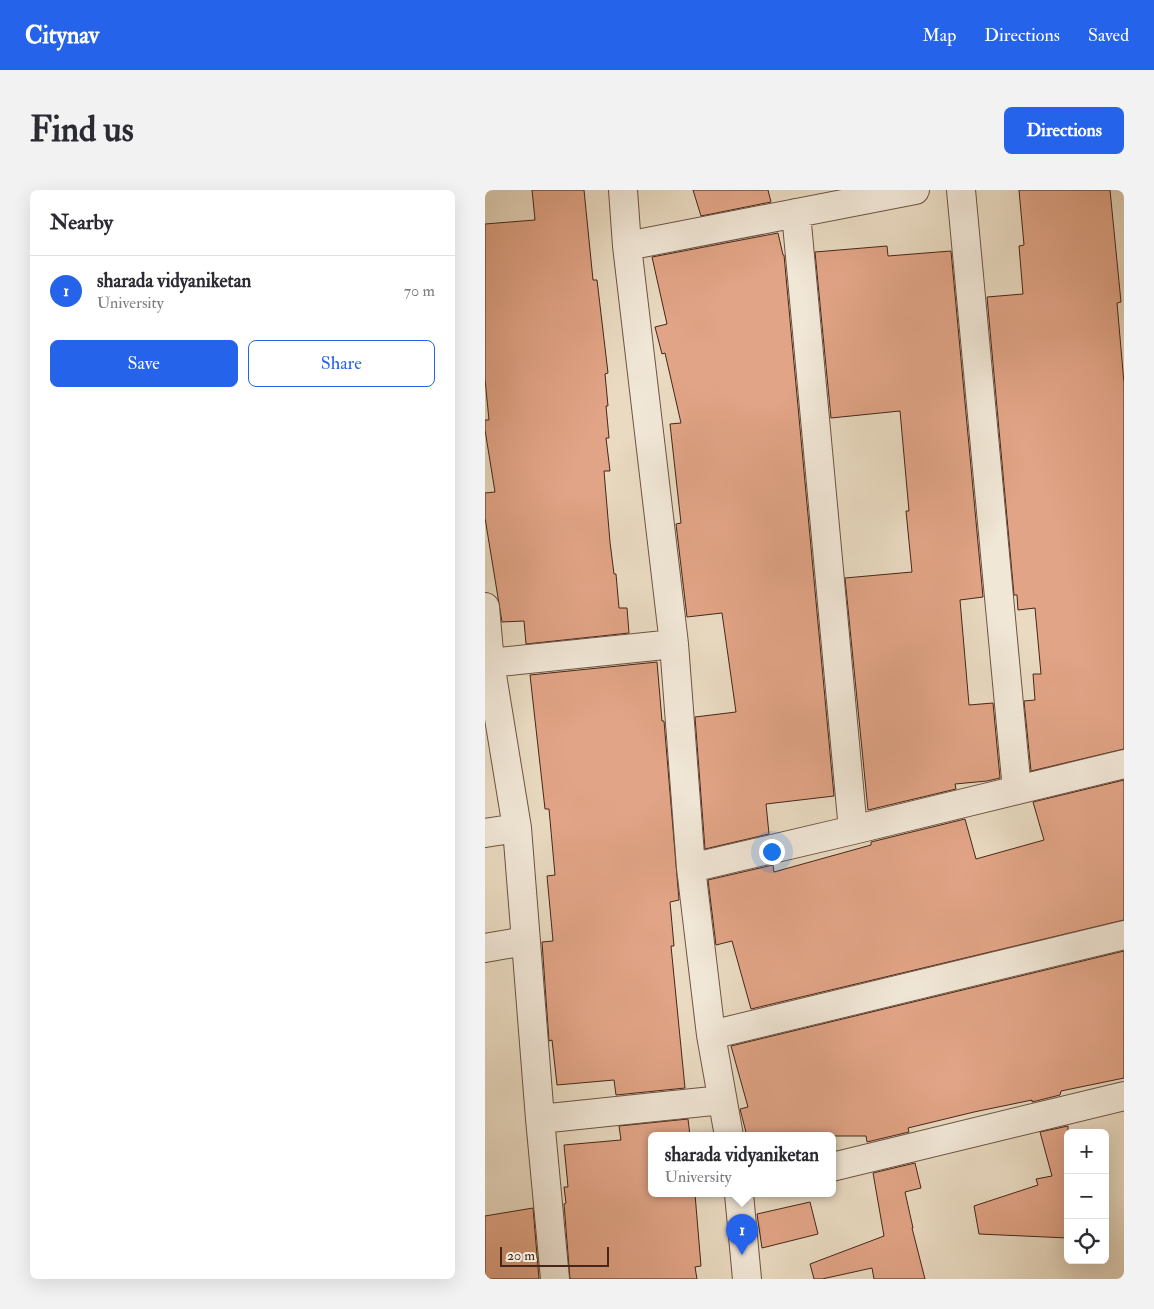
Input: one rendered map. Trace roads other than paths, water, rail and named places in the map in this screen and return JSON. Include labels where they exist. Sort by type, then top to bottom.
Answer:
[{"type":"street","points":[[623,190],[627,246],[674,644],[691,868],[711,1035],[728,1132]]},
{"type":"street","points":[[627,246],[915,190]]},
{"type":"street","points":[[961,190],[1017,790]]},
{"type":"street","points":[[796,213],[853,830]]},
{"type":"street","points":[[485,606],[489,675],[517,828],[539,1119],[555,1279]]},
{"type":"street","points":[[489,675],[674,644]]},
{"type":"street","points":[[691,868],[1124,764]]},
{"type":"street","points":[[485,833],[517,828]]},
{"type":"street","points":[[711,1035],[1124,934]]},
{"type":"street","points":[[485,948],[525,941]]},
{"type":"street","points":[[836,1166],[1124,1096]]},
{"type":"street","points":[[539,1119],[722,1100]]},
{"type":"street","points":[[739,1197],[747,1279]]},
{"type":"place","name":"sharada vidyaniketan","points":[[742,1255]]}]
